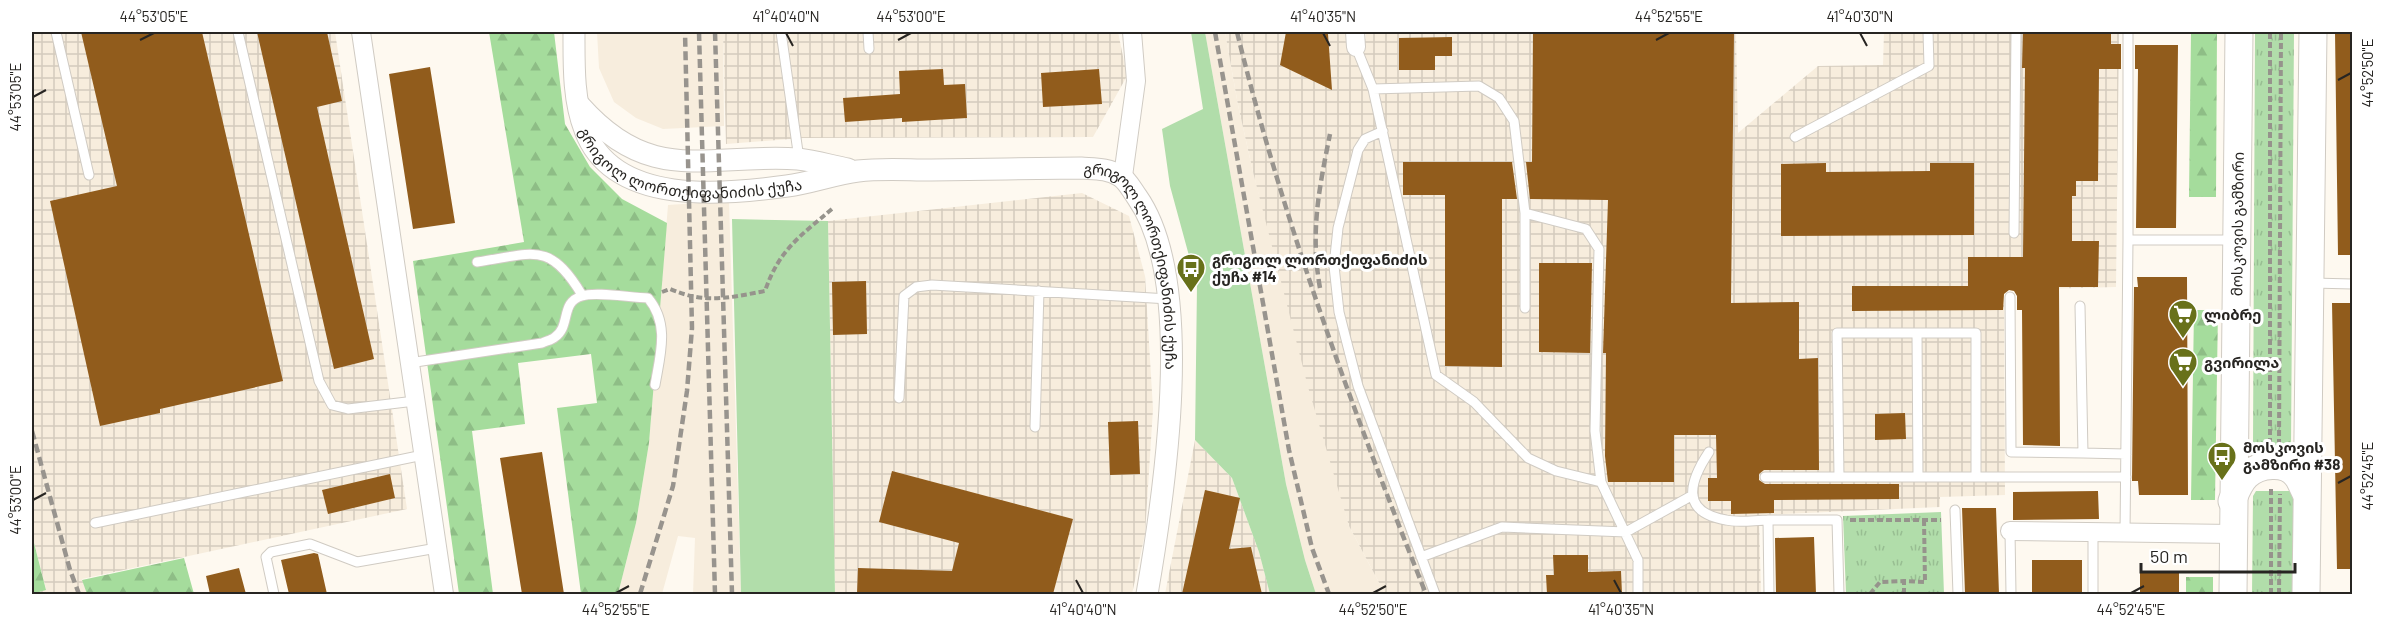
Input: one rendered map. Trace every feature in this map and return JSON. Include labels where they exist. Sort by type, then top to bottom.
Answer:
[{"type":"main road","name":"მოსკოვის გამზირი","points":[[2233,594],[2232,501],[2240,32]]},
{"type":"main road","points":[[2306,594],[2313,32]]},
{"type":"main road","points":[[2232,501],[2240,483],[2247,475],[2259,468],[2275,466],[2288,468],[2297,475],[2306,493]]},
{"type":"street","points":[[361,32],[444,594]]},
{"type":"street","name":"გრიგოლ ლორთქიფანიძის ქუჩა","points":[[574,32],[574,69],[585,130],[595,148],[609,164],[635,181],[658,188],[730,192],[789,186],[859,171],[1081,168],[1107,170],[1123,176],[1141,202],[1151,222],[1161,254],[1169,299],[1169,413],[1166,469],[1146,594]]},
{"type":"street","points":[[1123,176],[1136,81],[1132,32]]},
{"type":"street","name":"გრიგოლ ლორთქიფანიძის ქუჩა","points":[[579,106],[600,127],[625,146],[660,158],[684,162],[799,159],[859,171]]},
{"type":"street","points":[[2010,531],[2233,534]]},
{"type":"lane","points":[[56,32],[89,175]]},
{"type":"lane","points":[[238,32],[319,381],[332,405],[348,409],[415,401]]},
{"type":"lane","points":[[781,32],[799,159]]},
{"type":"lane","points":[[868,32],[869,49]]},
{"type":"lane","points":[[1795,137],[1929,66],[1929,32]]},
{"type":"lane","points":[[2014,233],[2016,32]]},
{"type":"lane","points":[[2125,532],[2128,32]]},
{"type":"lane","points":[[1355,39],[1373,88],[1436,375],[1474,402],[1528,458],[1556,471],[1601,482]]},
{"type":"lane","points":[[1373,88],[1479,86],[1499,98],[1514,121],[1525,213],[1525,308]]},
{"type":"lane","points":[[1383,131],[1365,139],[1358,150],[1338,228],[1334,266],[1339,312],[1358,386],[1435,594]]},
{"type":"lane","points":[[1525,213],[1586,229],[1599,249],[1595,431],[1601,482],[1638,560],[1638,594]]},
{"type":"lane","points":[[2128,240],[2237,240]]},
{"type":"lane","points":[[477,262],[538,253],[555,260],[571,276],[582,295]]},
{"type":"lane","points":[[2311,283],[2352,284]]},
{"type":"lane","points":[[899,399],[904,296],[916,287],[932,285],[1169,299]]},
{"type":"lane","points":[[1035,427],[1039,291]]},
{"type":"lane","points":[[409,363],[542,343],[556,337],[563,328],[567,308],[572,300],[582,295],[648,298],[662,321],[662,345],[655,385]]},
{"type":"lane","points":[[2010,297],[2011,452],[2126,454]]},
{"type":"lane","points":[[2080,306],[2083,453]]},
{"type":"lane","points":[[1839,477],[1837,333],[1976,333],[1976,477]]},
{"type":"lane","points":[[1917,333],[1918,477]]},
{"type":"lane","points":[[1709,452],[1696,472],[1692,485],[1697,505],[1706,514],[1727,521],[1837,520],[1839,594]]},
{"type":"lane","points":[[95,523],[423,455]]},
{"type":"lane","points":[[1765,477],[2126,477]]},
{"type":"lane","points":[[1421,558],[1502,526],[1626,532],[1693,495]]},
{"type":"lane","points":[[1956,515],[1958,594]]},
{"type":"lane","points":[[1768,520],[1769,594]]},
{"type":"lane","points":[[2010,531],[2011,594]]},
{"type":"lane","points":[[2093,532],[2093,594]]},
{"type":"lane","points":[[274,594],[266,557],[271,552],[310,544],[321,546],[357,562],[437,548]]},
{"type":"path","points":[[2270,32],[2275,466],[2279,594]]},
{"type":"path","points":[[2271,594],[2281,32]]},
{"type":"path","points":[[648,298],[670,289],[690,298],[713,299],[765,291],[771,274],[786,249],[832,209]]},
{"type":"path","points":[[1837,520],[1924,520],[1956,515]]},
{"type":"path","points":[[1870,594],[1880,582],[1925,582],[1924,520]]},
{"type":"path","points":[[1904,581],[1904,594]]},
{"type":"shaded area","points":[[32,32],[335,32],[407,509],[82,579],[87,594],[32,594],[46,589],[32,535]]},
{"type":"shaded area","points":[[597,32],[723,32],[724,126],[663,129],[636,118],[614,102],[599,68]]},
{"type":"shaded area","points":[[723,32],[1118,32],[1127,76],[1093,137],[803,138],[726,144]]},
{"type":"shaded area","points":[[1205,32],[1225,32],[1253,172],[1349,526],[1385,594],[1316,594],[1305,560],[1286,484]]},
{"type":"shaded area","points":[[1225,32],[1345,32],[1346,43],[1366,39],[1366,32],[1736,32],[1738,133],[1818,66],[1883,65],[1884,32],[2119,32],[2116,287],[2004,290],[2005,495],[1940,497],[1940,507],[1759,515],[1761,594],[1385,594],[1349,526],[1308,387],[1253,172]]},
{"type":"shaded area","points":[[1082,193],[1129,216],[1145,276],[1153,409],[1145,534],[1132,594],[835,594],[828,221]]},
{"type":"shaded area","points":[[729,201],[741,594],[693,594],[695,538],[678,536],[662,594],[618,594],[636,523],[649,443],[668,205]]},
{"type":"shaded area","points":[[1195,440],[1232,478],[1259,552],[1270,594],[1165,594]]},
{"type":"green space","points":[[489,32],[554,32],[565,124],[590,167],[622,199],[667,223],[649,443],[636,523],[618,594],[581,594],[557,408],[597,403],[591,354],[518,363],[525,424],[472,431],[493,594],[459,594],[413,261],[524,242]]},
{"type":"green space","points":[[1191,32],[1205,32],[1286,484],[1316,594],[1270,594],[1259,552],[1232,478],[1195,440],[1197,285],[1170,186],[1162,129],[1203,109]]},
{"type":"green space","points":[[2191,32],[2217,32],[2216,197],[2189,197]]},
{"type":"green space","points":[[2255,32],[2294,32],[2291,448],[2286,451],[2260,453],[2253,446]]},
{"type":"green space","points":[[732,219],[828,221],[835,594],[741,594]]},
{"type":"green space","points":[[2194,310],[2218,310],[2215,500],[2191,500]]},
{"type":"green space","points":[[2256,491],[2292,491],[2294,493],[2295,594],[2252,594],[2253,496]]},
{"type":"green space","points":[[1941,512],[1944,594],[1846,594],[1843,516]]},
{"type":"green space","points":[[32,535],[46,590],[32,594]]},
{"type":"green space","points":[[184,558],[194,594],[87,594],[82,580]]},
{"type":"green space","points":[[2186,577],[2213,577],[2213,594],[2186,594]]},
{"type":"building","points":[[81,32],[202,32],[283,381],[160,409],[160,413],[100,426],[50,201],[117,186]]},
{"type":"building","points":[[257,32],[327,32],[342,101],[317,107],[374,359],[334,369]]},
{"type":"building","points":[[1286,32],[1328,34],[1332,90],[1280,65]]},
{"type":"building","points":[[1533,32],[1734,32],[1731,303],[1799,302],[1799,359],[1818,358],[1819,470],[1764,470],[1759,474],[1759,480],[1765,484],[1899,484],[1899,499],[1774,500],[1774,513],[1731,514],[1731,501],[1708,501],[1708,478],[1717,478],[1716,435],[1674,435],[1674,482],[1608,482],[1605,456],[1606,353],[1603,353],[1608,200],[1530,199],[1526,162],[1532,162]]},
{"type":"building","points":[[2023,32],[2111,32],[2111,44],[2121,44],[2121,69],[2099,69],[2098,181],[2076,181],[2076,196],[2072,196],[2072,241],[2099,241],[2098,287],[2059,287],[2060,446],[2023,445],[2022,310],[2017,310],[2017,296],[2014,291],[2009,290],[2004,294],[2003,310],[1852,311],[1852,286],[1968,286],[1968,257],[2023,257],[2025,68],[2022,68]]},
{"type":"building","points":[[2335,32],[2352,32],[2352,255],[2338,255]]},
{"type":"building","points":[[1452,37],[1452,56],[1435,56],[1435,70],[1399,70],[1399,38]]},
{"type":"building","points":[[2135,45],[2178,45],[2176,228],[2136,228],[2138,69],[2135,69]]},
{"type":"building","points":[[430,67],[455,223],[413,229],[389,74]]},
{"type":"building","points":[[943,69],[944,85],[965,84],[967,118],[902,122],[902,118],[845,122],[843,98],[900,94],[899,71]]},
{"type":"building","points":[[1099,69],[1102,104],[1043,107],[1041,73]]},
{"type":"building","points":[[1403,162],[1512,162],[1517,199],[1502,199],[1502,367],[1445,366],[1445,195],[1403,195]]},
{"type":"building","points":[[1826,163],[1826,172],[1930,171],[1930,163],[1974,163],[1974,235],[1781,236],[1781,164]]},
{"type":"building","points":[[1539,263],[1592,263],[1590,353],[1539,352]]},
{"type":"building","points":[[2137,277],[2187,277],[2188,495],[2139,495],[2138,481],[2132,481],[2134,287],[2138,287]]},
{"type":"building","points":[[866,281],[867,334],[833,335],[832,282]]},
{"type":"building","points":[[2332,303],[2352,303],[2352,569],[2337,569]]},
{"type":"building","points":[[1905,413],[1906,439],[1875,440],[1875,414]]},
{"type":"building","points":[[1138,421],[1140,474],[1110,475],[1108,422]]},
{"type":"building","points":[[542,452],[564,594],[522,594],[500,458]]},
{"type":"building","points":[[892,471],[1073,519],[1053,594],[857,594],[858,568],[952,571],[959,543],[879,522]]},
{"type":"building","points":[[390,474],[395,498],[328,514],[322,490]]},
{"type":"building","points":[[1205,490],[1240,498],[1229,549],[1251,547],[1262,594],[1182,594]]},
{"type":"building","points":[[2098,491],[2099,519],[2013,520],[2013,492]]},
{"type":"building","points":[[1962,508],[1996,508],[1999,594],[1965,594]]},
{"type":"building","points":[[1814,537],[1816,594],[1776,594],[1775,538]]},
{"type":"building","points":[[318,554],[327,594],[289,594],[281,560]]},
{"type":"building","points":[[1553,555],[1588,555],[1588,572],[1621,571],[1622,594],[1547,594],[1546,575],[1554,575]]},
{"type":"building","points":[[2032,560],[2082,560],[2082,594],[2032,594]]},
{"type":"building","points":[[239,568],[246,594],[210,594],[206,576]]},
{"type":"building","points":[[2140,573],[2179,573],[2179,594],[2140,594]]},
{"type":"railway","points":[[640,594],[673,486],[687,391],[692,328],[685,32]]},
{"type":"railway","points":[[699,32],[715,594]]},
{"type":"railway","points":[[715,32],[732,594]]},
{"type":"railway","points":[[1215,32],[1289,450],[1312,548],[1329,594]]},
{"type":"railway","points":[[1237,32],[1298,246],[1372,456],[1426,594]]},
{"type":"railway","points":[[1320,288],[1316,248],[1317,211],[1330,134]]},
{"type":"railway","points":[[32,431],[70,570],[79,594]]},
{"type":"place","name":"გრიგოლ ლორთქიფანიძის ქუჩა #14","points":[[1191,294]]},
{"type":"place","name":"ლიბრე","points":[[2183,340]]},
{"type":"place","name":"გვირილა","points":[[2183,388]]},
{"type":"place","name":"მოსკოვის გამზირი #38","points":[[2222,482]]}]
